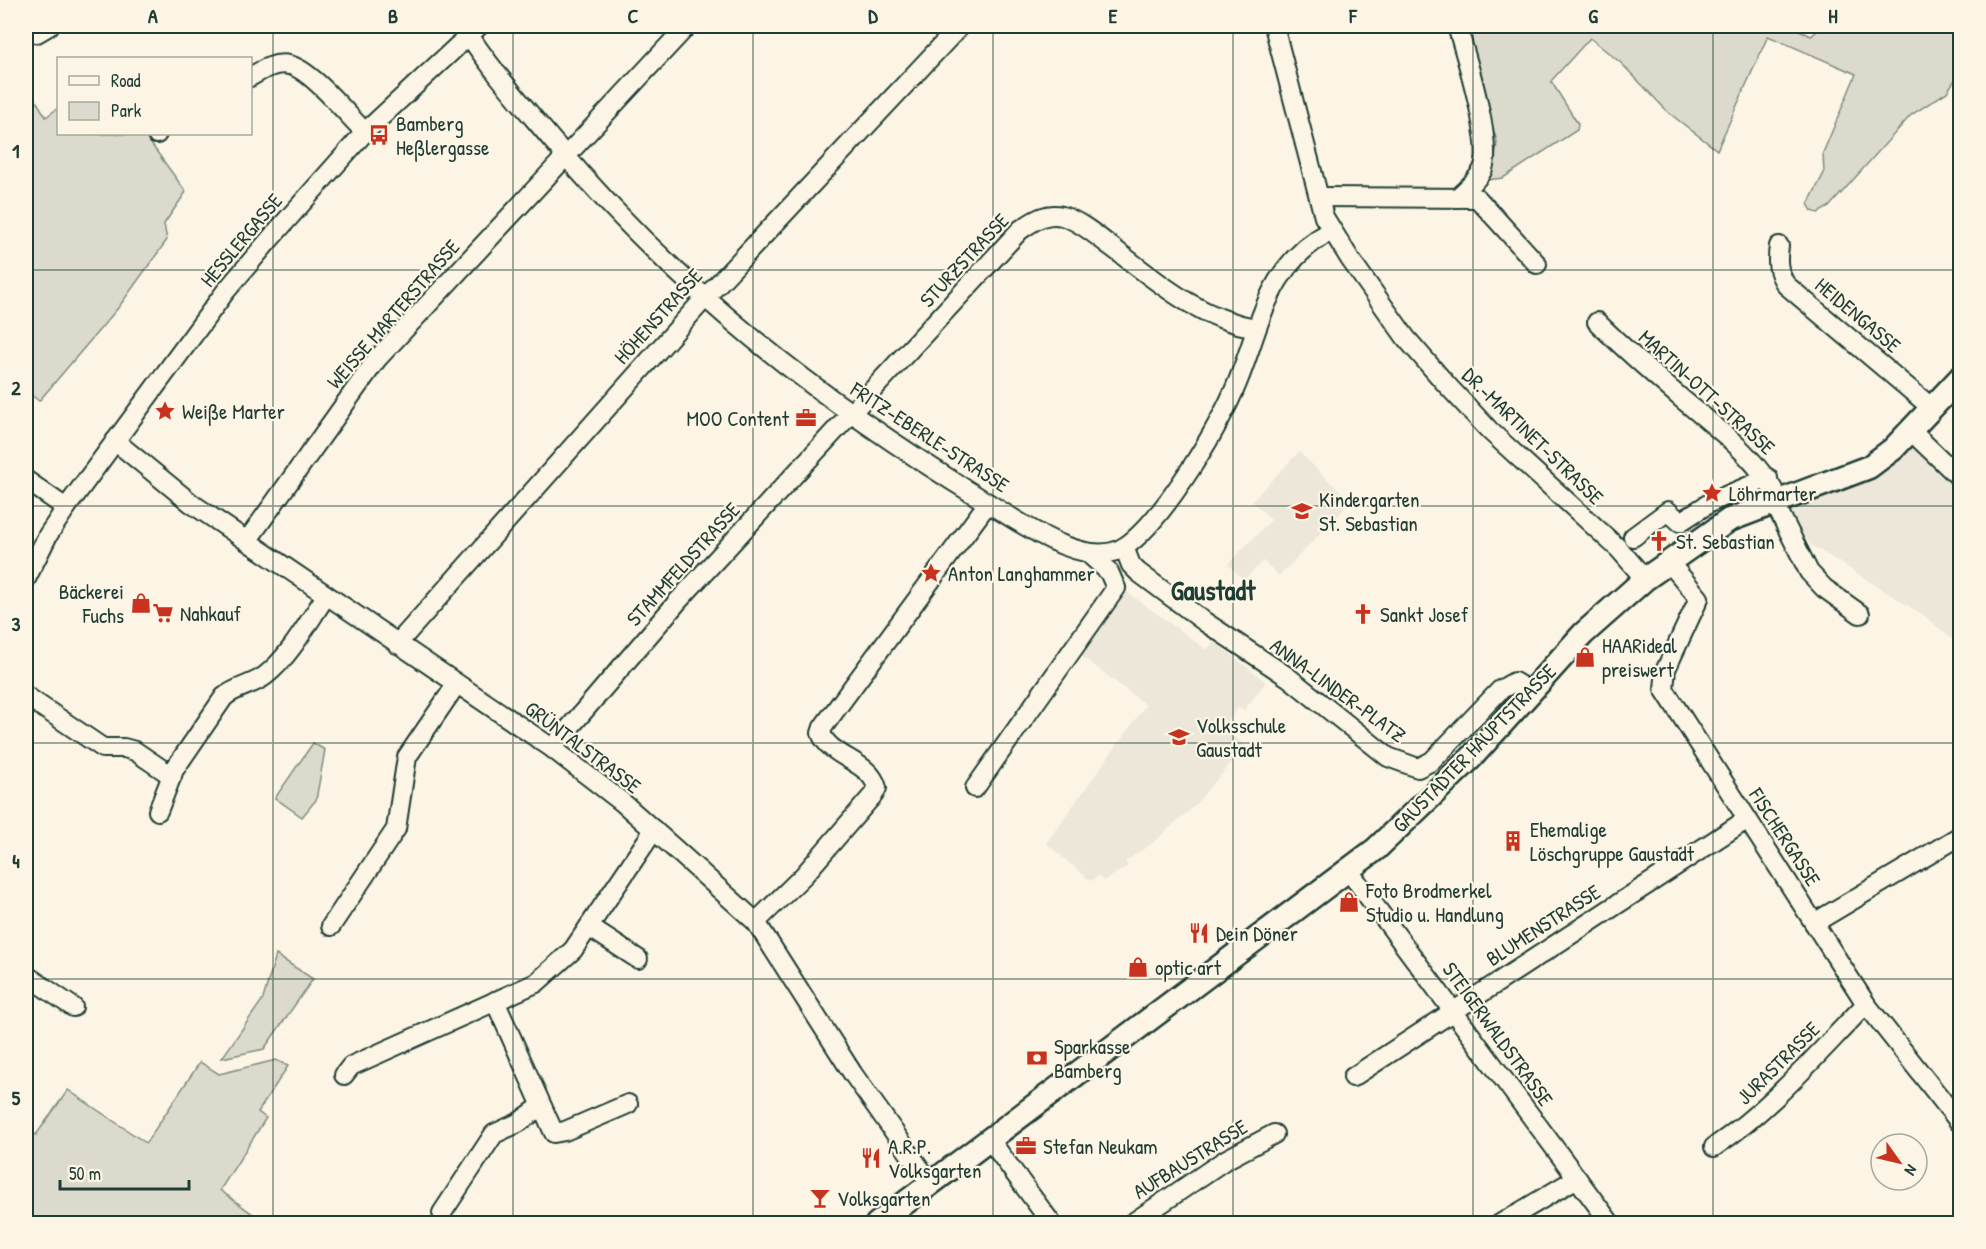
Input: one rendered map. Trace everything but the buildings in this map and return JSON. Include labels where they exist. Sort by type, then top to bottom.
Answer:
[{"type":"street","name":"WEISSE MARTERSTRASSE","points":[[247,542],[377,360],[567,158],[687,26]]},
{"type":"street","name":"HÖHENSTRASSE","points":[[396,644],[704,299],[960,26]]},
{"type":"street","name":"DR.-MARTINET-STRASSE","points":[[1274,26],[1319,197],[1331,231],[1406,338],[1446,384],[1490,431],[1619,549],[1645,579]]},
{"type":"street","points":[[1457,26],[1474,86],[1486,152],[1483,170],[1457,198]]},
{"type":"street","name":"FRITZ-EBERLE-STRASSE","points":[[471,28],[515,96],[567,158],[669,266],[704,299],[795,374],[988,503],[1061,544],[1088,553],[1107,553],[1124,547]]},
{"type":"street","name":"HESSLERGASSE","points":[[26,579],[48,535],[66,508],[225,292],[365,132],[471,28]]},
{"type":"street","points":[[252,76],[265,68],[291,65],[305,72],[365,132]]},
{"type":"street","points":[[1319,197],[1477,198],[1486,205],[1504,230],[1537,264]]},
{"type":"street","name":"STURZSTRASSE","points":[[852,414],[1020,230],[1038,218],[1052,215],[1072,220],[1167,289],[1210,316],[1229,323],[1256,328]]},
{"type":"street","points":[[975,788],[1131,565],[1124,547],[1140,534],[1197,457],[1237,385],[1256,328],[1272,292],[1296,254],[1306,245],[1331,231]]},
{"type":"street","name":"HEIDENGASSE","points":[[1779,246],[1777,263],[1779,275],[1786,285],[1932,408]]},
{"type":"street","name":"MARTIN-OTT-STRASSE","points":[[1597,322],[1637,361],[1747,454],[1768,478],[1809,572],[1824,588],[1860,614]]},
{"type":"street","name":"GAUSTADTER HAUPTSTRASSE","points":[[877,1224],[1349,871],[1439,791],[1583,634],[1668,561],[1729,520],[1869,466],[1893,449],[1960,378]]},
{"type":"street","name":"STAMMFELDSTRASSE","points":[[552,748],[679,600],[852,414]]},
{"type":"street","points":[[1911,431],[1960,478]]},
{"type":"street","name":"GRÜNTALSTRASSE","points":[[115,441],[191,503],[552,748],[654,830],[756,922],[853,1074],[931,1184]]},
{"type":"street","points":[[1633,537],[1668,511],[1680,522],[1711,502],[1768,478]]},
{"type":"street","points":[[26,480],[66,508]]},
{"type":"street","points":[[756,922],[804,875],[874,794],[877,788],[873,777],[826,743],[821,733],[823,727],[988,503]]},
{"type":"street","points":[[1088,553],[1109,572],[1116,588]]},
{"type":"street","name":"FISCHERGASSE","points":[[1668,561],[1699,598],[1665,673],[1664,689],[1866,1004],[1960,1123]]},
{"type":"street","name":"ANNA-LINDER-PLATZ","points":[[1131,565],[1205,622],[1288,677],[1388,757],[1411,767],[1421,768],[1432,761],[1449,746],[1500,690],[1514,682],[1529,691]]},
{"type":"street","points":[[158,811],[172,776],[224,697],[235,687],[263,678],[278,664],[326,596]]},
{"type":"street","points":[[331,926],[396,830],[407,757],[456,685]]},
{"type":"street","points":[[26,696],[103,748],[124,748],[135,751],[172,776]]},
{"type":"street","name":"BLUMENSTRASSE","points":[[1454,1010],[1746,820]]},
{"type":"street","points":[[344,1075],[351,1066],[536,983],[573,950],[654,830]]},
{"type":"street","points":[[1814,923],[1960,836]]},
{"type":"street","name":"STEIGERWALDSTRASSE","points":[[1349,871],[1611,1224]]},
{"type":"street","points":[[589,927],[638,959]]},
{"type":"street","points":[[26,975],[73,1007]]},
{"type":"street","points":[[495,1001],[540,1107],[554,1133],[565,1131],[628,1104]]},
{"type":"street","name":"JURASTRASSE","points":[[1714,1147],[1745,1126],[1806,1068],[1866,1004]]},
{"type":"street","points":[[1353,1077],[1454,1010]]},
{"type":"street","points":[[442,1213],[494,1134],[518,1123],[540,1107]]},
{"type":"street","name":"AUFBAUSTRASSE","points":[[1131,1224],[1225,1160],[1274,1134]]},
{"type":"street","points":[[990,1140],[1052,1224]]},
{"type":"street","points":[[1500,1224],[1576,1178]]},
{"type":"shaded area","points":[[1913,438],[1960,475],[1960,646],[1926,617],[1810,544],[1783,509]]},
{"type":"shaded area","name":"Kindergarten St. Sebastian","points":[[1299,452],[1351,502],[1279,576],[1263,561],[1244,580],[1228,564],[1271,520],[1252,501]]},
{"type":"shaded area","name":"Volksschule Gaustadt","points":[[1124,590],[1207,650],[1214,641],[1266,682],[1244,710],[1239,707],[1222,728],[1246,746],[1191,809],[1156,840],[1125,862],[1128,866],[1103,881],[1099,876],[1091,881],[1046,843],[1146,705],[1079,654]]},
{"type":"green space","points":[[1465,26],[1792,26],[1811,36],[1823,26],[1960,26],[1960,72],[1947,92],[1911,115],[1829,207],[1818,213],[1812,211],[1808,204],[1824,173],[1823,153],[1856,74],[1768,36],[1717,150],[1669,113],[1621,63],[1590,38],[1551,81],[1578,124],[1577,130],[1503,178],[1486,180],[1495,161],[1497,142]]},
{"type":"green space","points":[[26,84],[46,117],[57,109],[57,135],[145,135],[186,192],[164,224],[167,240],[118,308],[39,401],[26,391]]},
{"type":"green space","points":[[313,743],[325,750],[316,800],[302,817],[275,798]]},
{"type":"green space","points":[[276,955],[313,979],[264,1049],[222,1058],[263,999]]},
{"type":"green space","points":[[276,1060],[288,1066],[258,1112],[266,1118],[220,1190],[265,1223],[26,1223],[26,1129],[36,1135],[68,1090],[146,1143],[200,1062],[219,1074]]},
{"type":"place","name":"Bamberg Heßlergasse","points":[[379,135]]},
{"type":"place","name":"Weiße Marter","points":[[165,411]]},
{"type":"place","name":"MOO Content","points":[[806,418]]},
{"type":"place","name":"Löhrmarter","points":[[1712,493]]},
{"type":"place","name":"Kindergarten St. Sebastian","points":[[1302,511]]},
{"type":"place","name":"St. Sebastian","points":[[1659,541]]},
{"type":"place","name":"Anton Langhammer","points":[[931,573]]},
{"type":"place","name":"Bäckerei Fuchs","points":[[141,603]]},
{"type":"place","name":"Nahkauf","points":[[163,613]]},
{"type":"place","name":"Sankt Josef","points":[[1363,614]]},
{"type":"place","name":"HAARideal preiswert","points":[[1585,657]]},
{"type":"place","name":"Volksschule Gaustadt","points":[[1179,737]]},
{"type":"place","name":"Ehemalige Löschgruppe Gaustadt","points":[[1513,841]]},
{"type":"place","name":"Foto Brodmerkel Studio u. Handlung","points":[[1349,902]]},
{"type":"place","name":"Dein Döner","points":[[1199,933]]},
{"type":"place","name":"optic art","points":[[1138,967]]},
{"type":"place","name":"Sparkasse Bamberg","points":[[1037,1058]]},
{"type":"place","name":"Stefan Neukam","points":[[1026,1146]]},
{"type":"place","name":"A.R.P. Volksgarten","points":[[871,1158]]},
{"type":"place","name":"Volksgarten","points":[[820,1198]]},
{"type":"district","name":"Gaustadt","points":[[1213,590]]}]
